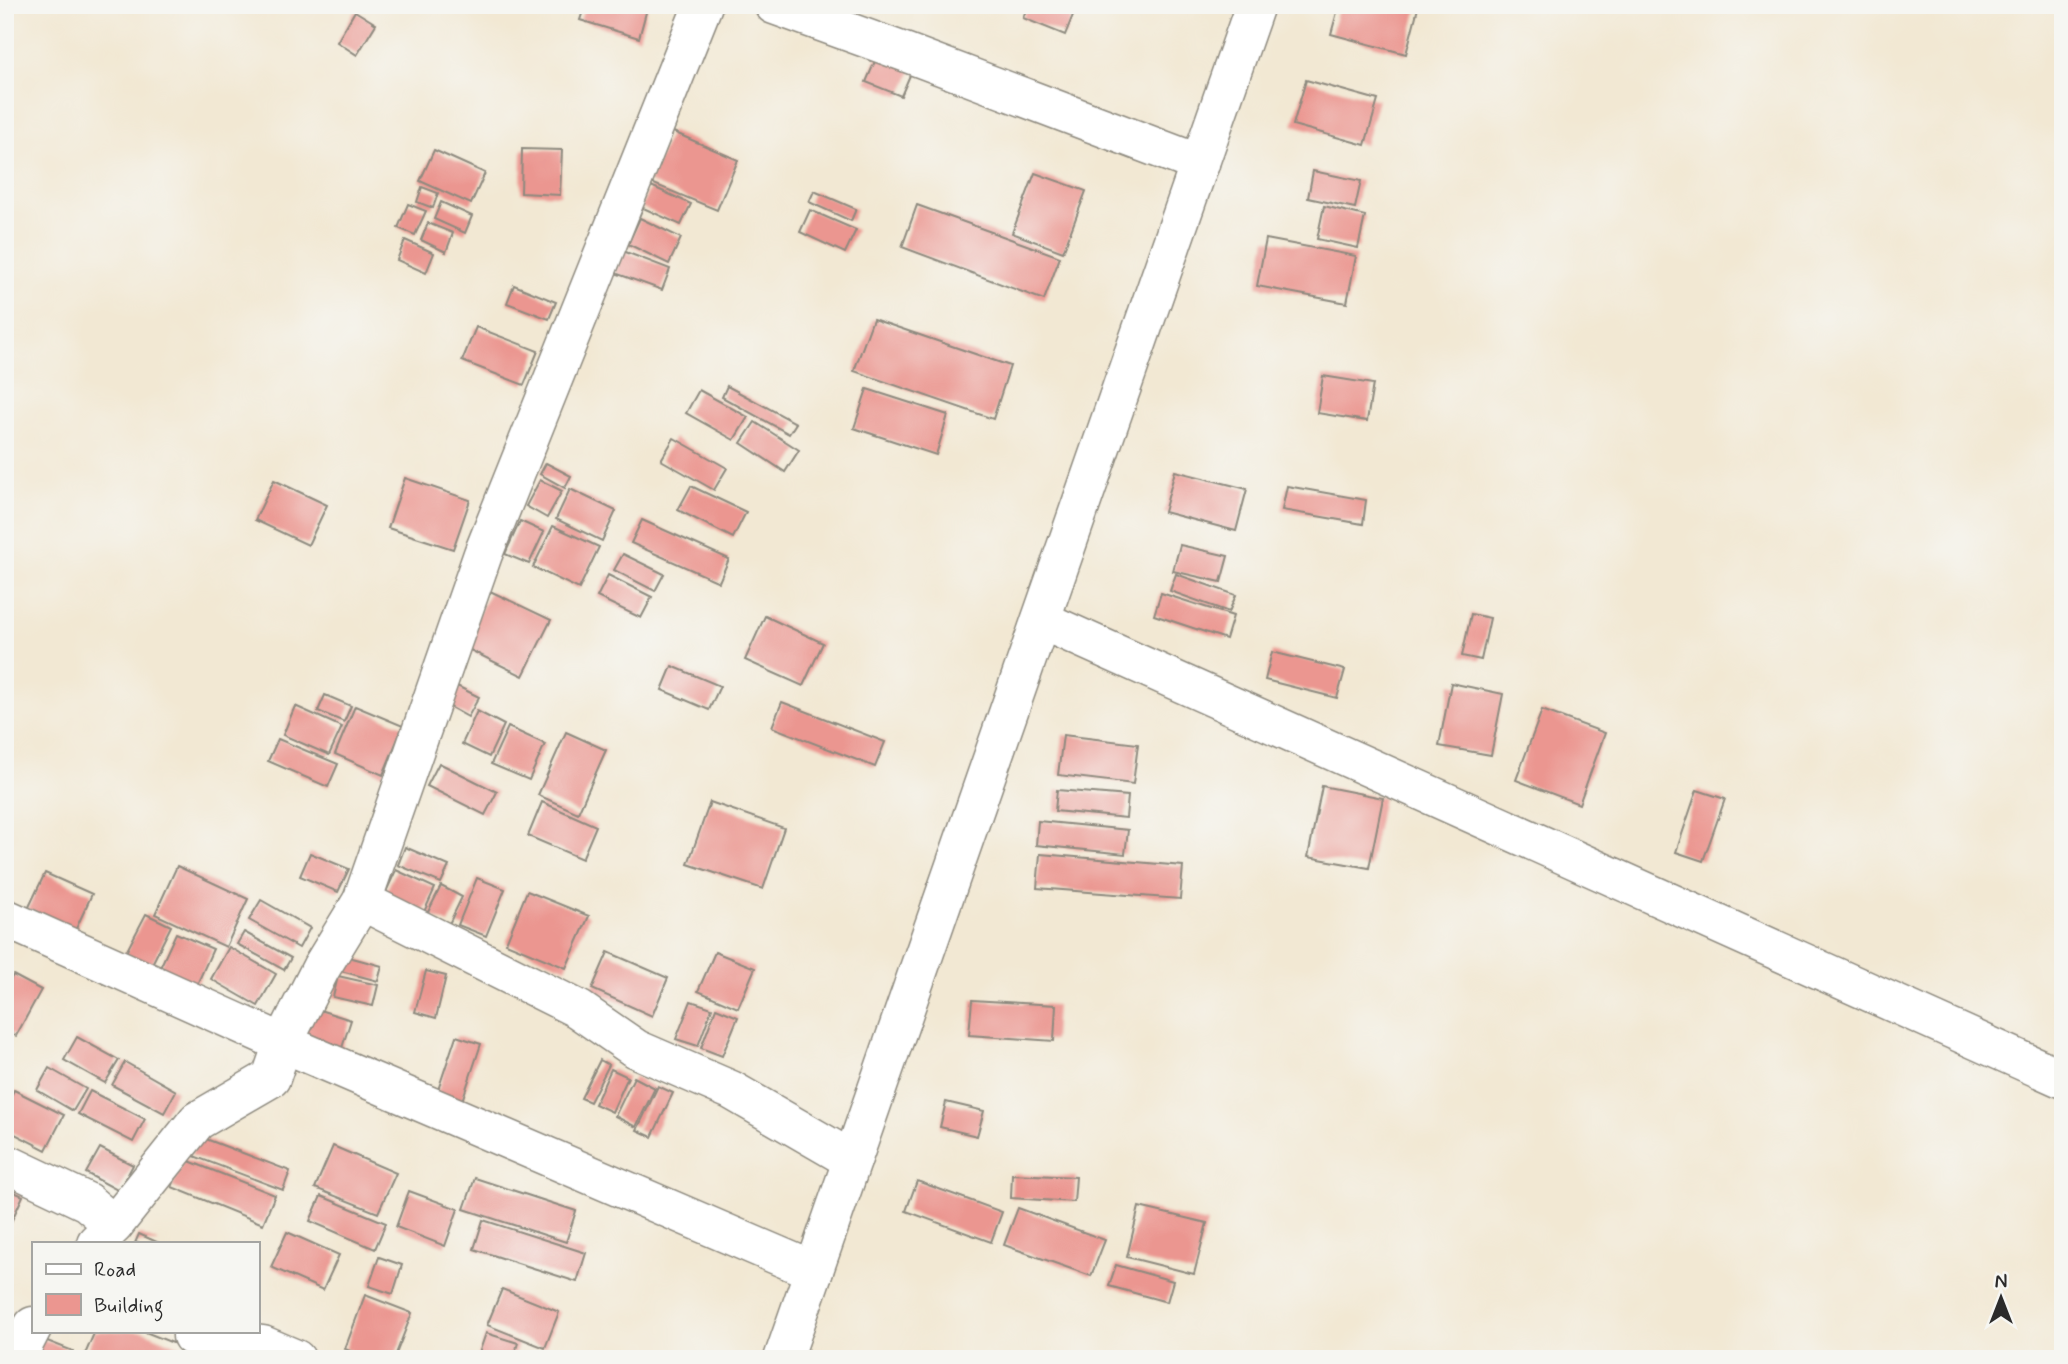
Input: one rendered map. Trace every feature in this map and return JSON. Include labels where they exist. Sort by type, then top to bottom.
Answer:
[{"type":"street","points":[[5,1163],[87,1202],[105,1234],[197,1121],[271,1078],[284,1042],[321,968],[362,901],[483,554],[703,5]]},
{"type":"street","points":[[774,5],[1200,164]]},
{"type":"street","points":[[783,1359],[1255,5]]},
{"type":"street","points":[[1041,620],[2063,1079]]},
{"type":"street","points":[[362,901],[578,1009],[636,1049],[731,1090],[852,1160]]},
{"type":"street","points":[[5,918],[814,1271]]},
{"type":"street","points":[[16,1359],[32,1328]]},
{"type":"street","points":[[192,1336],[263,1345],[296,1359]]},
{"type":"building","points":[[585,5],[648,5],[639,38],[580,20]]},
{"type":"building","points":[[1028,5],[1077,5],[1065,35],[1023,18]]},
{"type":"building","points":[[1339,5],[1408,5],[1418,8],[1406,54],[1331,34]]},
{"type":"building","points":[[355,11],[376,24],[357,55],[337,42]]},
{"type":"building","points":[[879,52],[914,66],[901,96],[866,82]]},
{"type":"building","points":[[1306,80],[1378,100],[1365,145],[1293,125]]},
{"type":"building","points":[[671,131],[738,160],[717,210],[649,182]]},
{"type":"building","points":[[522,149],[562,150],[560,195],[521,193]]},
{"type":"building","points":[[434,150],[485,173],[471,204],[420,181]]},
{"type":"building","points":[[1313,171],[1361,181],[1355,208],[1308,198]]},
{"type":"building","points":[[1035,173],[1086,191],[1063,252],[1012,233]]},
{"type":"building","points":[[651,186],[691,204],[681,225],[641,207]]},
{"type":"building","points":[[422,187],[438,193],[433,208],[417,202]]},
{"type":"building","points":[[814,191],[856,209],[851,221],[809,202]]},
{"type":"building","points":[[441,202],[472,216],[465,233],[434,219]]},
{"type":"building","points":[[408,204],[426,211],[415,235],[398,228]]},
{"type":"building","points":[[917,205],[1060,257],[1044,300],[902,247]]},
{"type":"building","points":[[1324,206],[1365,216],[1358,248],[1317,239]]},
{"type":"building","points":[[810,210],[856,230],[845,253],[800,232]]},
{"type":"building","points":[[640,218],[681,238],[669,264],[628,244]]},
{"type":"building","points":[[428,223],[453,233],[446,252],[421,240]]},
{"type":"building","points":[[1266,239],[1356,256],[1347,303],[1257,286]]},
{"type":"building","points":[[405,240],[434,253],[426,273],[397,260]]},
{"type":"building","points":[[623,251],[670,269],[662,290],[615,273]]},
{"type":"building","points":[[514,285],[556,302],[549,319],[507,303]]},
{"type":"building","points":[[873,319],[1010,366],[993,419],[854,371]]},
{"type":"building","points":[[476,327],[538,351],[524,385],[462,361]]},
{"type":"building","points":[[1323,376],[1373,384],[1367,421],[1317,413]]},
{"type":"building","points":[[727,386],[796,423],[789,434],[722,397]]},
{"type":"building","points":[[867,389],[948,415],[936,455],[854,428]]},
{"type":"building","points":[[699,390],[748,417],[734,440],[686,413]]},
{"type":"building","points":[[755,422],[799,450],[785,472],[741,443]]},
{"type":"building","points":[[674,438],[727,468],[714,490],[661,460]]},
{"type":"building","points":[[546,463],[571,476],[565,488],[540,474]]},
{"type":"building","points":[[1175,471],[1247,489],[1236,531],[1164,512]]},
{"type":"building","points":[[405,478],[470,500],[453,549],[388,528]]},
{"type":"building","points":[[274,480],[327,505],[308,545],[255,520]]},
{"type":"building","points":[[540,480],[562,491],[547,518],[526,506]]},
{"type":"building","points":[[691,486],[746,512],[733,538],[678,510]]},
{"type":"building","points":[[1287,486],[1366,500],[1363,524],[1282,510]]},
{"type":"building","points":[[570,489],[616,511],[602,541],[556,519]]},
{"type":"building","points":[[642,520],[729,559],[719,582],[631,543]]},
{"type":"building","points":[[520,521],[544,532],[529,564],[505,554]]},
{"type":"building","points":[[553,526],[599,547],[579,589],[533,567]]},
{"type":"building","points":[[1180,545],[1228,556],[1221,582],[1173,571]]},
{"type":"building","points":[[623,554],[664,574],[655,591],[614,570]]},
{"type":"building","points":[[1176,574],[1236,595],[1229,612],[1170,591]]},
{"type":"building","points":[[608,575],[652,597],[641,618],[597,597]]},
{"type":"building","points":[[490,591],[551,620],[523,676],[462,646]]},
{"type":"building","points":[[1161,593],[1233,616],[1226,639],[1154,615]]},
{"type":"building","points":[[1471,614],[1490,618],[1481,660],[1462,656]]},
{"type":"building","points":[[765,616],[823,643],[803,686],[745,660]]},
{"type":"building","points":[[1272,652],[1345,670],[1337,698],[1265,680]]},
{"type":"building","points":[[672,666],[720,686],[709,710],[662,690]]},
{"type":"building","points":[[1451,683],[1503,694],[1491,755],[1439,746]]},
{"type":"building","points":[[455,685],[479,697],[468,717],[445,704]]},
{"type":"building","points":[[325,695],[351,706],[344,722],[318,711]]},
{"type":"building","points":[[782,702],[885,742],[875,767],[772,727]]},
{"type":"building","points":[[295,706],[342,727],[329,755],[283,735]]},
{"type":"building","points":[[355,706],[403,726],[383,775],[335,754]]},
{"type":"building","points":[[1542,710],[1605,733],[1579,804],[1516,780]]},
{"type":"building","points":[[477,711],[504,725],[489,757],[462,744]]},
{"type":"building","points":[[508,727],[545,744],[529,780],[491,764]]},
{"type":"building","points":[[566,732],[606,750],[578,813],[538,795]]},
{"type":"building","points":[[1063,735],[1138,744],[1133,784],[1058,775]]},
{"type":"building","points":[[278,739],[338,764],[328,787],[268,761]]},
{"type":"building","points":[[439,763],[497,792],[485,815],[427,786]]},
{"type":"building","points":[[1322,786],[1383,798],[1369,868],[1308,857]]},
{"type":"building","points":[[1057,790],[1128,796],[1126,818],[1055,811]]},
{"type":"building","points":[[1697,790],[1725,799],[1703,861],[1676,852]]},
{"type":"building","points":[[542,802],[596,826],[582,859],[528,836]]},
{"type":"building","points":[[710,802],[784,828],[763,889],[688,864]]},
{"type":"building","points":[[1038,821],[1128,830],[1125,854],[1036,845]]},
{"type":"building","points":[[405,847],[449,866],[441,883],[398,865]]},
{"type":"building","points":[[310,853],[349,869],[338,892],[300,876]]},
{"type":"building","points":[[1040,854],[1183,866],[1180,899],[1037,888]]},
{"type":"building","points":[[177,866],[248,899],[226,947],[155,914]]},
{"type":"building","points":[[396,870],[435,888],[424,912],[385,894]]},
{"type":"building","points":[[45,873],[92,894],[75,931],[28,909]]},
{"type":"building","points":[[477,878],[505,889],[486,936],[458,925]]},
{"type":"building","points":[[441,886],[462,897],[449,924],[427,914]]},
{"type":"building","points":[[527,891],[589,916],[566,968],[506,943]]},
{"type":"building","points":[[261,900],[310,928],[299,948],[249,920]]},
{"type":"building","points":[[146,914],[171,926],[149,970],[124,956]]},
{"type":"building","points":[[244,932],[291,958],[284,970],[237,944]]},
{"type":"building","points":[[176,933],[213,949],[195,989],[158,972]]},
{"type":"building","points":[[229,947],[276,974],[258,1006],[211,979]]},
{"type":"building","points":[[608,952],[668,978],[652,1016],[592,989]]},
{"type":"building","points":[[715,952],[755,968],[738,1008],[698,991]]},
{"type":"building","points":[[345,956],[382,966],[378,981],[341,971]]},
{"type":"building","points":[[426,971],[446,976],[436,1018],[415,1012]]},
{"type":"building","points":[[13,975],[41,990],[16,1036],[5,1030],[5,989]]},
{"type":"building","points":[[338,976],[378,985],[373,1006],[333,997]]},
{"type":"building","points":[[972,1000],[1056,1005],[1054,1041],[969,1035]]},
{"type":"building","points":[[691,1001],[712,1008],[698,1046],[676,1039]]},
{"type":"building","points":[[313,1008],[351,1020],[338,1060],[299,1046]]},
{"type":"building","points":[[716,1008],[738,1017],[722,1056],[701,1048]]},
{"type":"building","points":[[456,1036],[481,1044],[462,1101],[437,1093]]},
{"type":"building","points":[[77,1037],[119,1060],[105,1083],[64,1060]]},
{"type":"building","points":[[600,1060],[609,1065],[590,1102],[581,1098]]},
{"type":"building","points":[[125,1062],[176,1091],[164,1113],[112,1085]]},
{"type":"building","points":[[49,1068],[86,1089],[73,1111],[37,1090]]},
{"type":"building","points":[[611,1069],[628,1077],[612,1112],[595,1104]]},
{"type":"building","points":[[634,1077],[655,1088],[636,1127],[615,1116]]},
{"type":"building","points":[[658,1086],[673,1093],[652,1137],[637,1130]]},
{"type":"building","points":[[14,1090],[64,1115],[46,1150],[5,1129],[5,1107]]},
{"type":"building","points":[[90,1091],[145,1119],[133,1142],[78,1114]]},
{"type":"building","points":[[946,1102],[984,1111],[977,1136],[940,1127]]},
{"type":"building","points":[[198,1136],[290,1171],[283,1190],[191,1155]]},
{"type":"building","points":[[333,1146],[396,1173],[378,1213],[315,1188]]},
{"type":"building","points":[[100,1148],[133,1165],[119,1191],[86,1173]]},
{"type":"building","points":[[184,1159],[275,1195],[263,1224],[172,1187]]},
{"type":"building","points":[[1012,1174],[1076,1177],[1074,1202],[1011,1198]]},
{"type":"building","points":[[475,1178],[576,1211],[566,1242],[464,1209]]},
{"type":"building","points":[[917,1181],[1002,1212],[991,1242],[906,1211]]},
{"type":"building","points":[[5,1188],[23,1196],[5,1235]]},
{"type":"building","points":[[409,1191],[458,1209],[445,1246],[396,1227]]},
{"type":"building","points":[[321,1196],[386,1223],[375,1249],[310,1221]]},
{"type":"building","points":[[1139,1207],[1207,1223],[1194,1274],[1127,1257]]},
{"type":"building","points":[[1018,1208],[1105,1240],[1091,1276],[1004,1245]]},
{"type":"building","points":[[483,1220],[586,1253],[577,1282],[474,1249]]},
{"type":"building","points":[[287,1232],[339,1255],[323,1290],[271,1267]]},
{"type":"building","points":[[139,1234],[157,1242],[135,1242]]},
{"type":"building","points":[[379,1257],[402,1265],[393,1294],[369,1286]]},
{"type":"building","points":[[1116,1265],[1173,1281],[1167,1302],[1109,1286]]},
{"type":"building","points":[[502,1289],[559,1312],[545,1348],[487,1325]]},
{"type":"building","points":[[365,1295],[412,1313],[394,1359],[371,1359],[345,1349]]},
{"type":"building","points":[[95,1332],[146,1332],[188,1349],[183,1359],[83,1359]]},
{"type":"building","points":[[486,1333],[518,1343],[513,1359],[477,1359]]},
{"type":"building","points":[[37,1337],[73,1351],[70,1359],[28,1359]]}]
